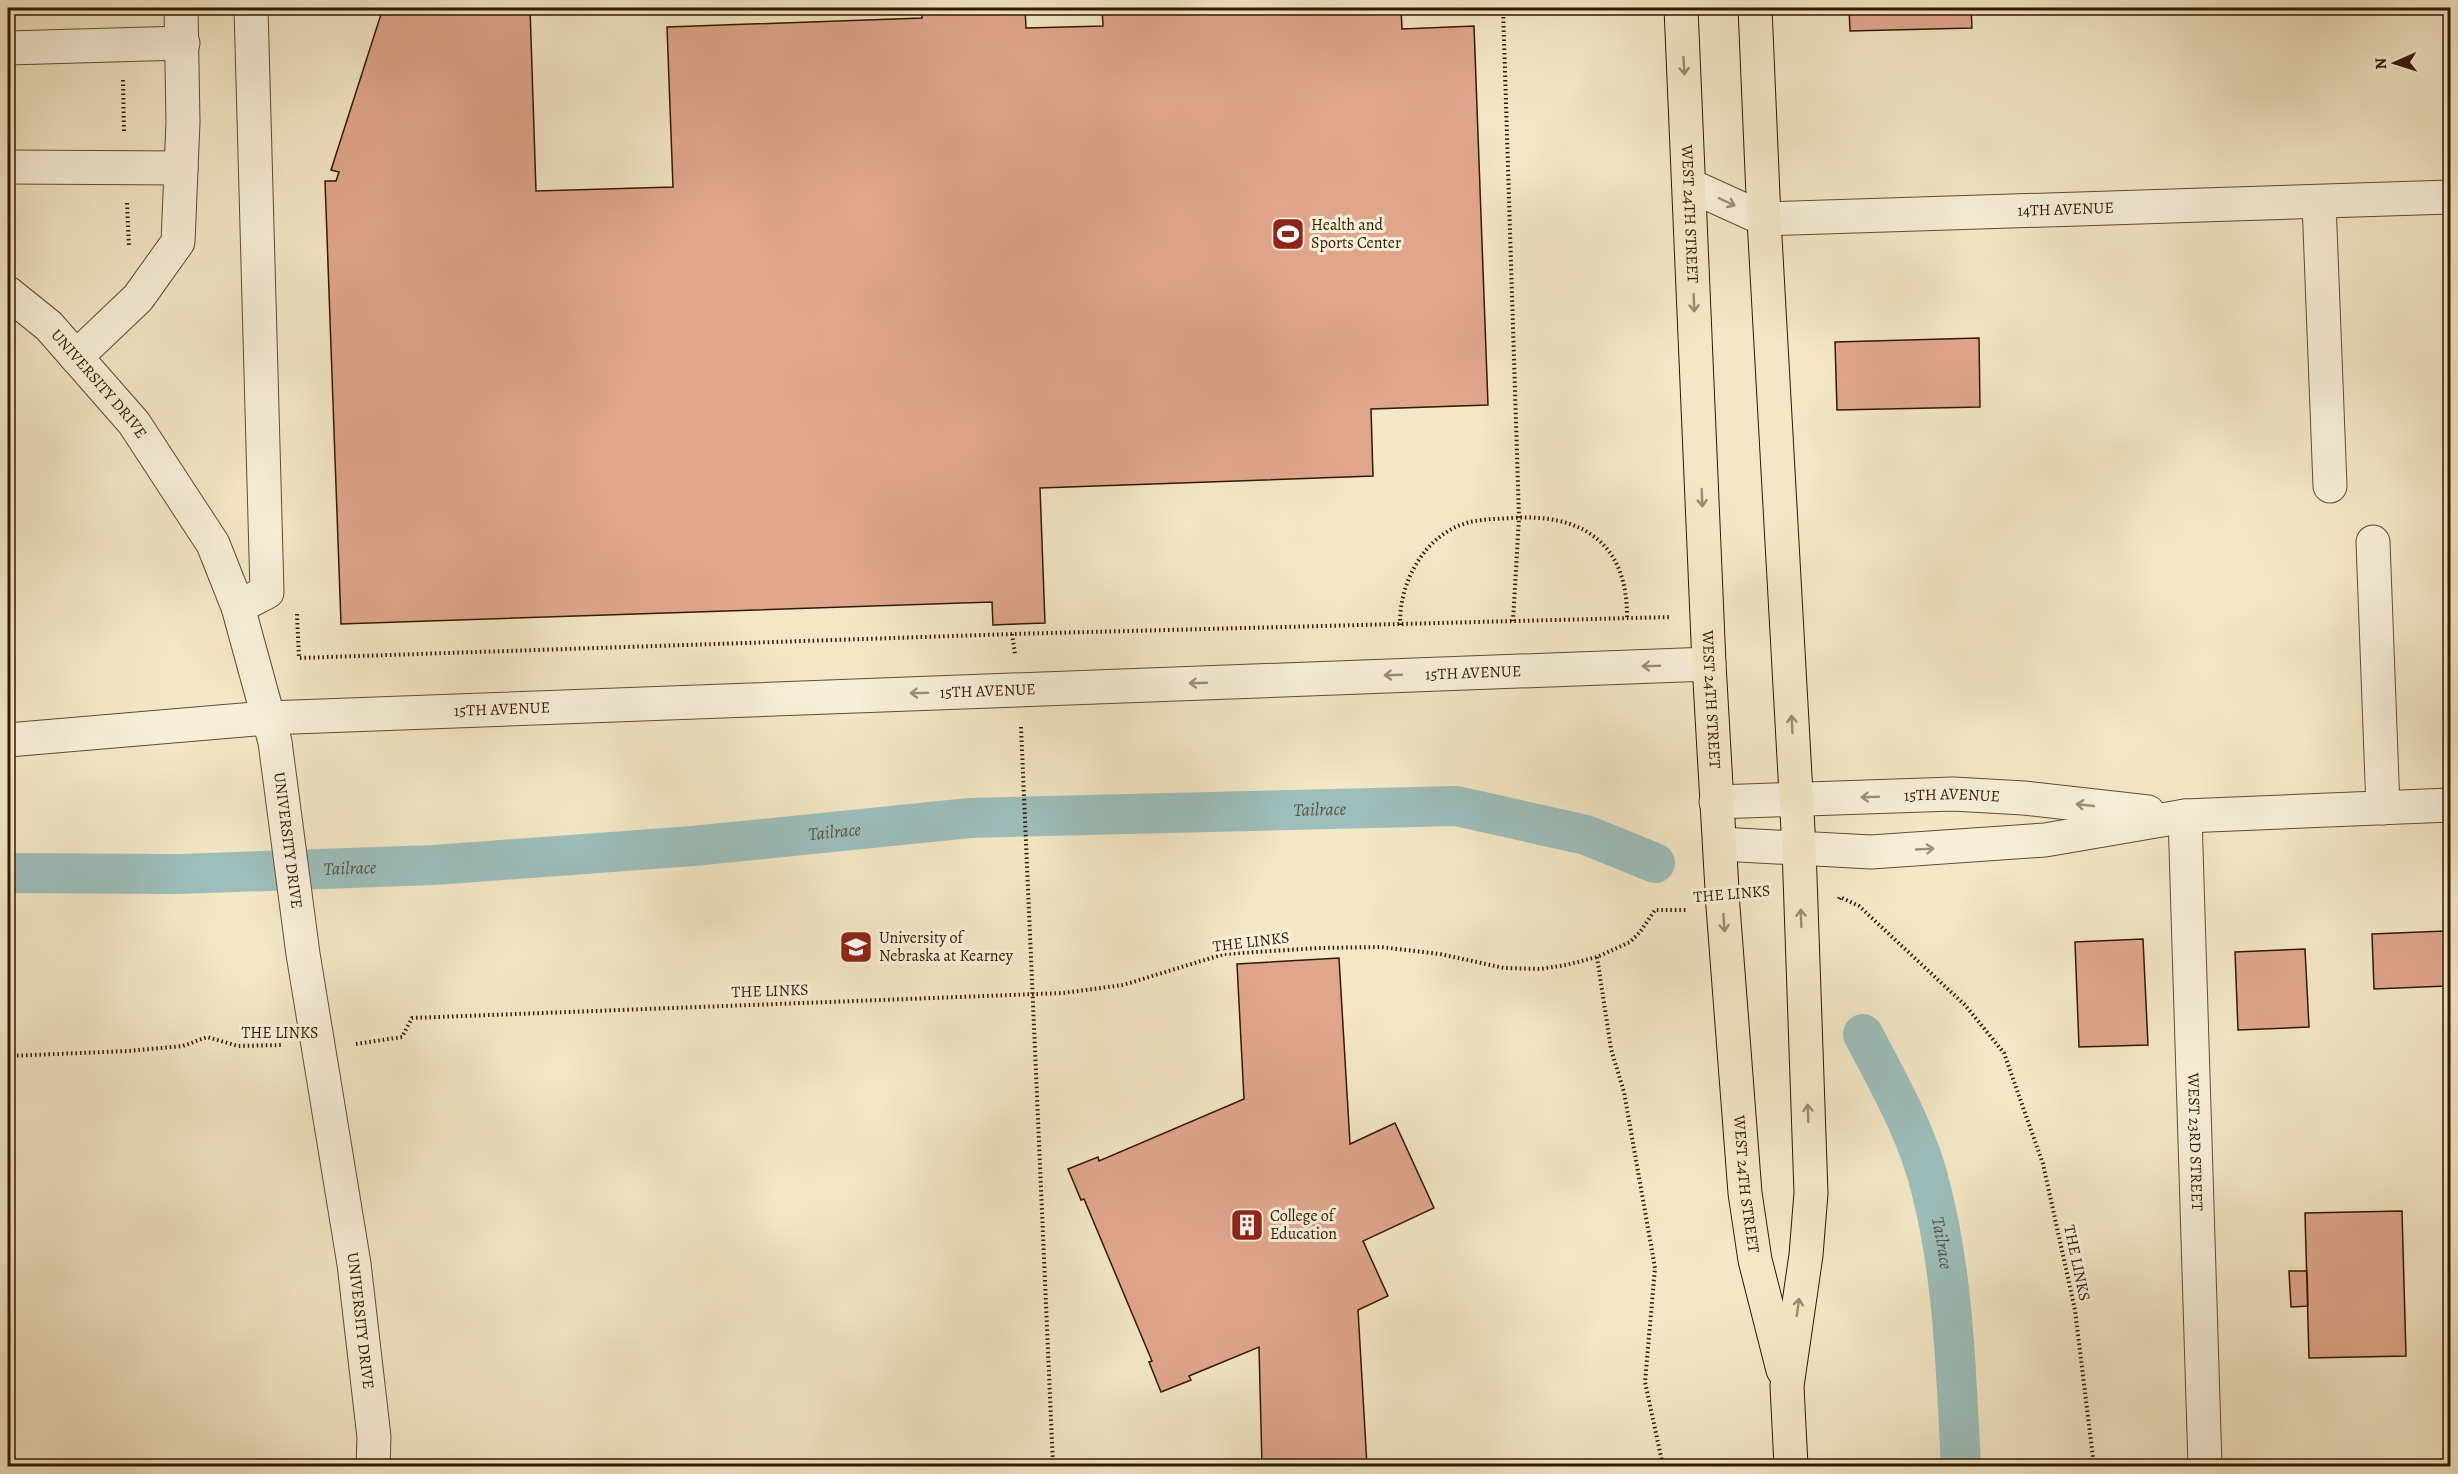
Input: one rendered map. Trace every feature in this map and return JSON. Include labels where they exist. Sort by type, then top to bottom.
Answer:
[{"type":"main road","name":"WEST 24TH STREET","points":[[1681,8],[1709,664],[1723,907],[1745,1192],[1755,1260],[1787,1386]]},
{"type":"main road","name":"WEST 24TH STREET","points":[[1755,8],[1764,219],[1797,800],[1811,1192],[1806,1255],[1787,1386],[1791,1467]]},
{"type":"street","points":[[76,357],[138,298],[178,242],[183,43],[181,8]]},
{"type":"street","points":[[238,607],[267,592],[251,8]]},
{"type":"street","points":[[8,48],[183,43]]},
{"type":"street","points":[[8,167],[181,168]]},
{"type":"street","name":"14TH AVENUE","points":[[1689,185],[1764,219],[2451,198]]},
{"type":"street","points":[[2319,202],[2330,486]]},
{"type":"street","name":"UNIVERSITY DRIVE","points":[[8,293],[49,326],[134,423],[213,543],[238,607],[274,742],[303,954],[354,1264],[374,1437],[374,1467]]},
{"type":"street","points":[[2373,542],[2383,808]]},
{"type":"street","name":"15TH AVENUE","points":[[8,740],[267,718],[1709,664]]},
{"type":"street","name":"15TH AVENUE","points":[[1716,802],[1953,794],[2024,798],[2185,816]]},
{"type":"street","name":"15TH AVENUE","points":[[1720,844],[1871,852],[2045,840],[2185,816],[2451,805]]},
{"type":"street","name":"WEST 23RD STREET","points":[[2185,816],[2205,1467]]},
{"type":"path","points":[[1503,8],[1519,518],[1513,621]]},
{"type":"path","points":[[1400,625],[1399,606],[1408,576],[1438,539],[1468,522],[1519,518],[1562,522],[1587,531],[1598,538],[1617,563],[1624,581],[1628,600],[1627,618]]},
{"type":"path","points":[[297,611],[299,658],[1000,635],[1675,617]]},
{"type":"path","points":[[1022,754],[1053,1467]]},
{"type":"path","name":"THE LINKS","points":[[1801,900],[1838,900],[1840,897],[1859,906],[1965,1005],[2004,1053],[2043,1164],[2075,1310],[2094,1467]]},
{"type":"path","name":"THE LINKS","points":[[8,1056],[183,1046],[207,1037],[238,1046],[319,1046],[366,1043],[402,1037],[412,1018],[1063,993],[1123,985],[1224,954],[1319,948],[1381,947],[1440,954],[1504,968],[1540,969],[1597,957],[1630,942],[1655,910],[1723,907]]},
{"type":"path","points":[[1597,957],[1611,1048],[1624,1092],[1655,1268],[1645,1382],[1663,1467]]},
{"type":"building","points":[[383,8],[405,12],[414,8],[530,8],[536,191],[673,187],[667,27],[922,18],[921,8],[1025,8],[1026,28],[1103,26],[1102,8],[1401,8],[1402,29],[1474,26],[1488,405],[1371,409],[1373,476],[1040,488],[1045,623],[993,625],[992,602],[341,624],[325,181],[336,181],[339,172],[331,170]]},
{"type":"building","points":[[1849,8],[1971,8],[1972,28],[1850,31]]},
{"type":"building","points":[[1979,338],[1980,407],[1837,410],[1835,342]]},
{"type":"building","points":[[2445,931],[2447,986],[2374,989],[2372,934]]},
{"type":"building","points":[[2143,939],[2148,1045],[2079,1047],[2075,942]]},
{"type":"building","points":[[2305,949],[2309,1027],[2238,1030],[2235,952]]},
{"type":"building","name":"College of Education","points":[[1339,958],[1350,1144],[1395,1123],[1434,1208],[1363,1241],[1388,1296],[1358,1310],[1367,1466],[1262,1466],[1259,1347],[1189,1376],[1191,1380],[1161,1392],[1149,1362],[1152,1361],[1084,1199],[1081,1200],[1068,1169],[1098,1157],[1099,1161],[1244,1099],[1237,964]]},
{"type":"building","points":[[2402,1211],[2406,1356],[2309,1358],[2305,1213]]},
{"type":"building","points":[[2289,1271],[2307,1271],[2308,1306],[2291,1307]]},
{"type":"building","points":[[2409,1460],[2409,1466],[2312,1466],[2312,1462]]},
{"type":"waterway","name":"Tailrace","points":[[8,873],[180,874],[434,865],[693,846],[970,818],[1456,806],[1586,835],[1655,863]]},
{"type":"waterway","name":"Tailrace","points":[[1863,1034],[1911,1129],[1931,1189],[1939,1223],[1949,1292],[1961,1466]]},
{"type":"place","name":"Health and Sports Center","points":[[1288,234]]},
{"type":"place","name":"University of Nebraska at Kearney","points":[[856,947]]},
{"type":"place","name":"College of Education","points":[[1247,1225]]}]
